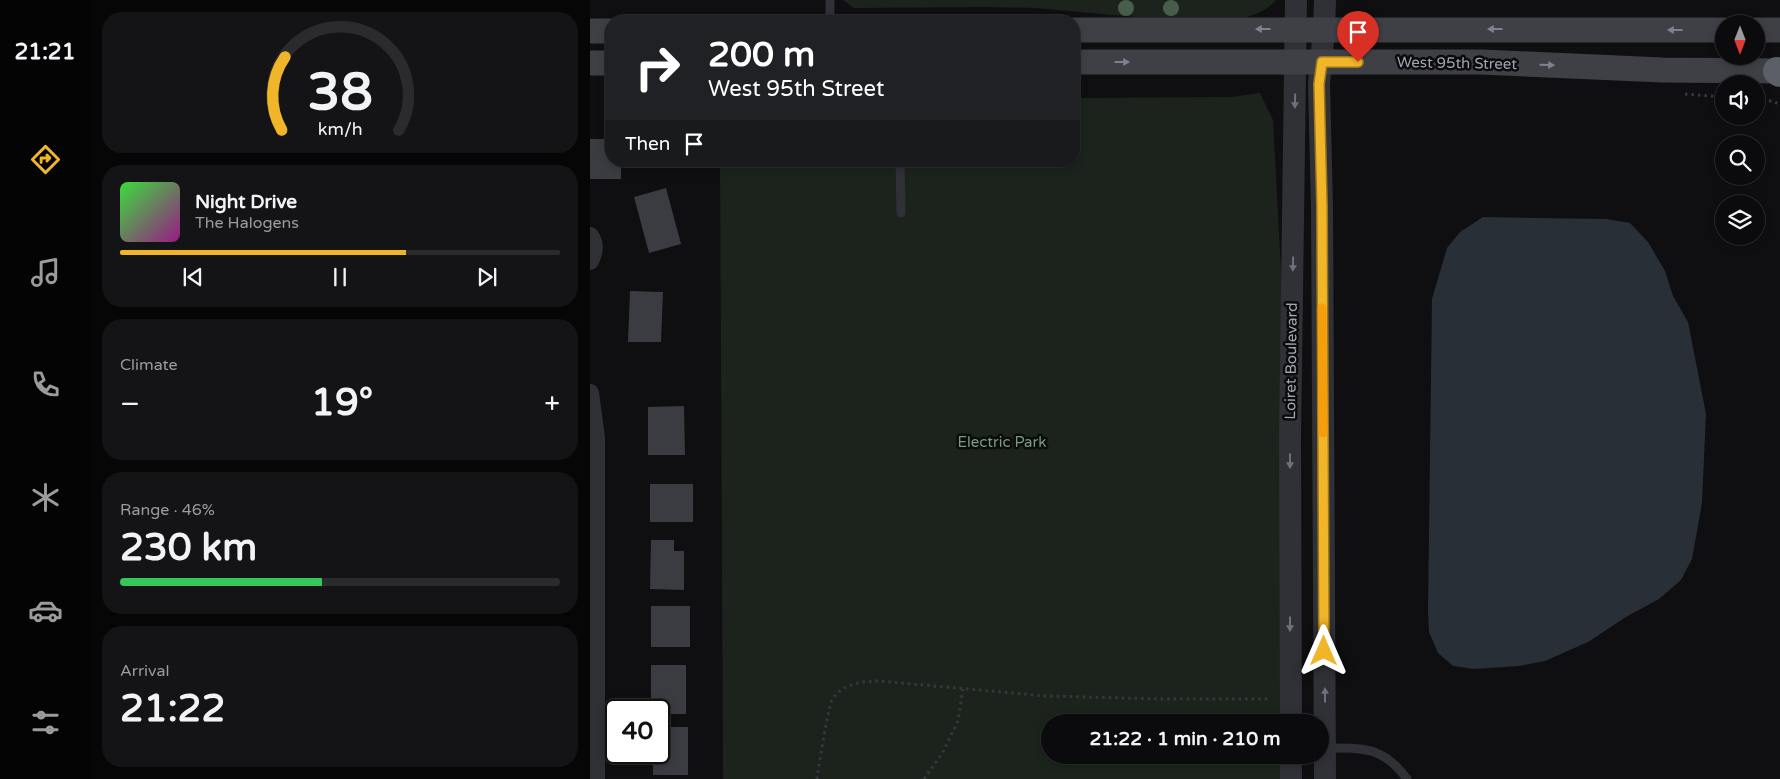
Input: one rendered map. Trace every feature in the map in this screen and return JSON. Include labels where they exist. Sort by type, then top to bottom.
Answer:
[{"type":"main road","points":[[1080,30],[1715,30]]},
{"type":"main road","points":[[1765,30],[1780,30]]},
{"type":"main road","points":[[590,31],[605,31]]},
{"type":"main road","name":"West 95th Street","points":[[1080,62],[1482,62],[1662,70],[1779,71]]},
{"type":"main road","points":[[590,63],[605,63]]},
{"type":"street","name":"Loiret Boulevard","points":[[1290,714],[1290,437],[1296,0]]},
{"type":"street","name":"Loiret Boulevard","points":[[1322,714],[1322,206],[1319,84],[1325,0]]},
{"type":"street","points":[[590,236],[594,245],[594,252],[590,262]]},
{"type":"street","points":[[590,393],[596,438],[596,779]]},
{"type":"street","points":[[1290,437],[1323,437]]},
{"type":"street","points":[[1290,764],[1291,779]]},
{"type":"street","name":"Loiret Boulevard","points":[[1324,764],[1325,779]]},
{"type":"lane","points":[[830,0],[830,15]]},
{"type":"lane","points":[[900,167],[901,213]]},
{"type":"lane","points":[[1329,748],[1365,748],[1386,758],[1398,767],[1406,779]]},
{"type":"path","points":[[1765,101],[1780,105]]},
{"type":"path","points":[[817,779],[831,699],[844,688],[863,682],[1046,696],[1162,699],[1280,699]]},
{"type":"path","points":[[924,779],[943,752],[958,722],[964,689]]},
{"type":"green space","points":[[843,0],[1276,0],[1266,9],[1247,17],[1135,17],[1035,8],[854,8]]},
{"type":"green space","name":"Electric Park","points":[[1260,93],[1273,120],[1282,289],[1284,714],[1041,714],[1041,764],[1285,764],[1285,779],[723,779],[720,167],[1080,167],[1080,98],[1231,97]]},
{"type":"shaded area","points":[[1483,217],[1606,219],[1630,223],[1648,242],[1665,271],[1673,296],[1688,322],[1706,414],[1702,503],[1692,559],[1681,580],[1659,599],[1626,617],[1588,642],[1545,661],[1519,666],[1474,669],[1453,666],[1438,653],[1429,632],[1432,299],[1447,248],[1460,232]]},
{"type":"building","points":[[590,139],[605,139],[605,167],[621,167],[621,179],[590,179]]},
{"type":"building","points":[[666,188],[681,244],[649,253],[634,197]]},
{"type":"building","points":[[630,291],[663,292],[661,342],[628,342]]},
{"type":"building","points":[[684,406],[685,455],[648,455],[648,407]]},
{"type":"building","points":[[650,484],[693,484],[693,522],[650,522]]},
{"type":"building","points":[[651,540],[674,540],[674,551],[684,551],[684,590],[650,589]]},
{"type":"building","points":[[651,606],[690,606],[690,647],[651,647]]},
{"type":"building","points":[[651,665],[686,665],[686,714],[670,714],[670,699],[651,699]]},
{"type":"building","points":[[670,727],[688,727],[688,775],[653,775],[653,764],[670,764]]},
{"type":"slow traffic","points":[[1322,308],[1323,433]]},
{"type":"route","points":[[1324,651],[1322,206],[1319,84],[1322,62],[1358,62]]}]
